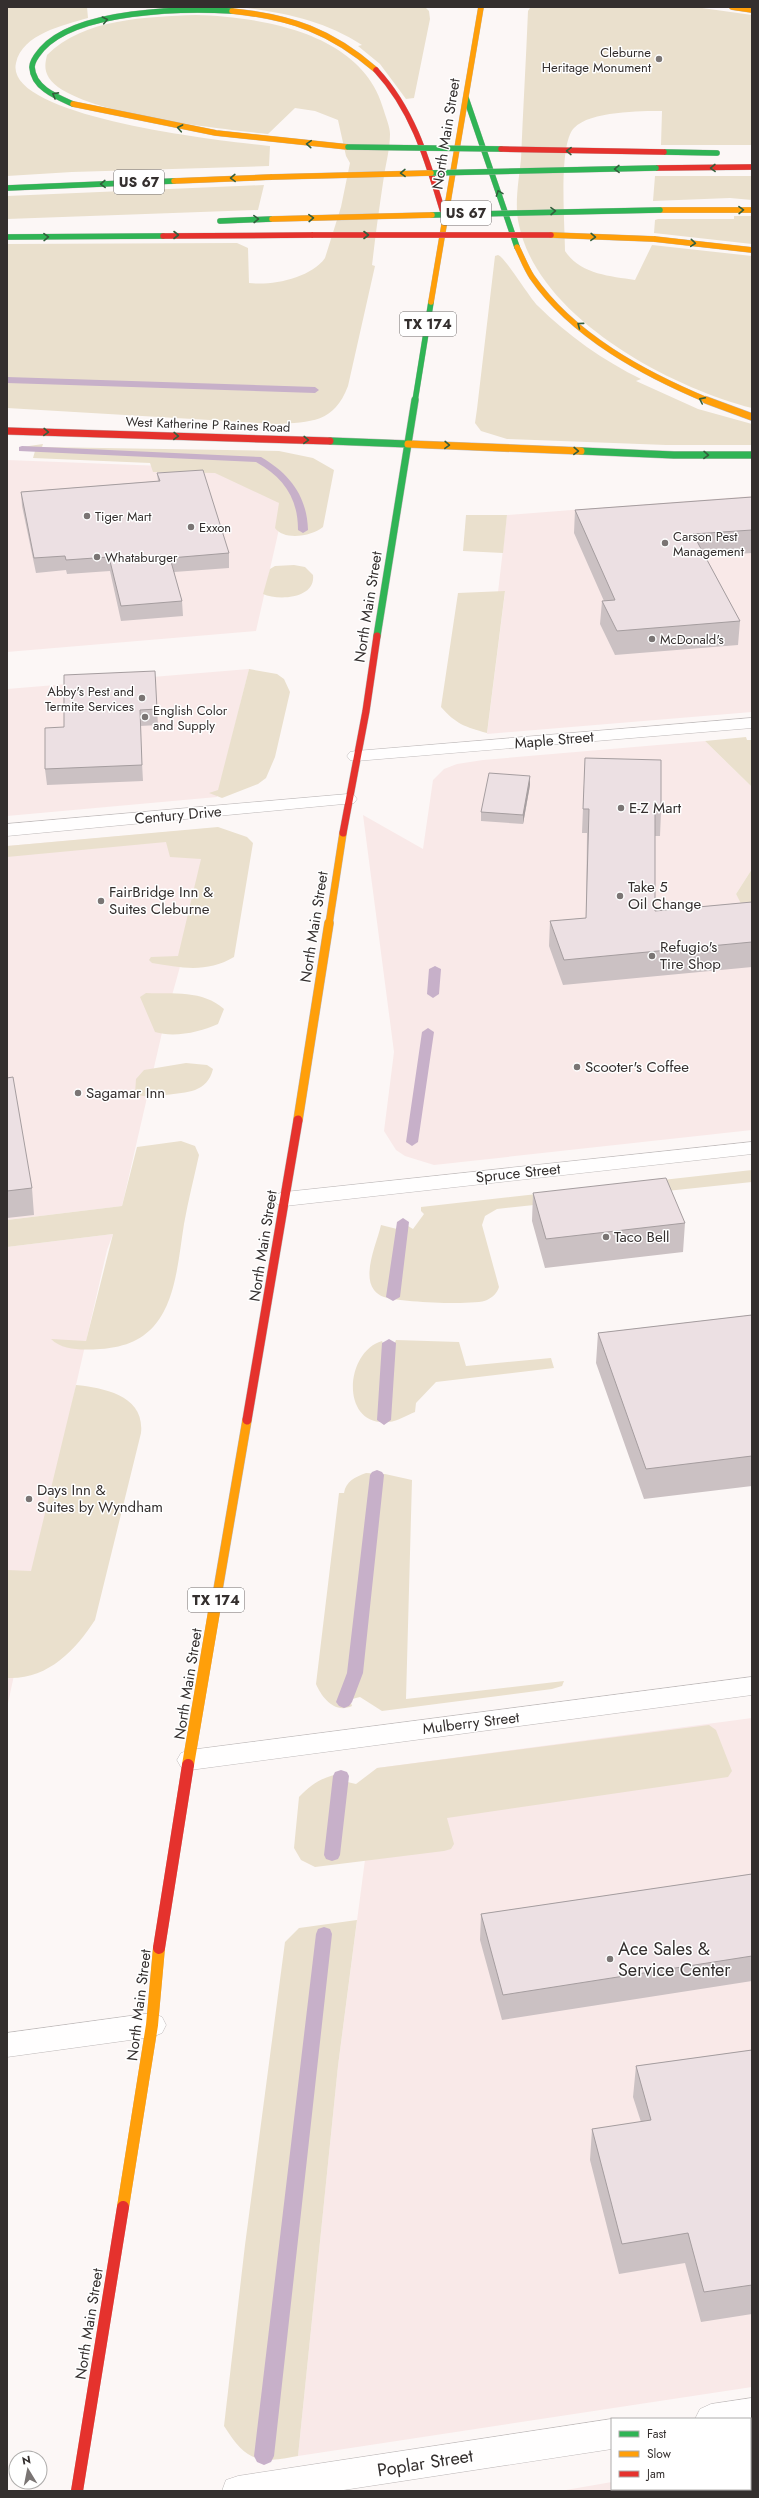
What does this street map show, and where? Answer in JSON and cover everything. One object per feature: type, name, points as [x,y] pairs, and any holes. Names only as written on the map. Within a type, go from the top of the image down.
[{"type":"main road","name":"North Main Street","points":[[76,2491],[152,2025],[162,1921],[285,1199],[348,799],[366,711],[408,444],[481,7]]},
{"type":"main road","points":[[732,7],[752,10]]},
{"type":"main road","points":[[446,222],[402,101],[386,80],[366,60],[347,45],[308,26],[282,18],[224,11],[157,12],[119,17],[86,24],[60,35],[43,45],[32,67],[35,78],[44,90],[62,99],[85,107],[183,128],[238,137],[348,147],[664,152],[728,153]]},
{"type":"main road","points":[[466,98],[511,225],[516,248],[525,267],[553,302],[575,322],[635,364],[712,405],[752,417]]},
{"type":"main road","name":"US 67","points":[[7,188],[272,177],[752,167]]},
{"type":"main road","name":"US 67","points":[[210,221],[660,210],[752,210]]},
{"type":"main road","points":[[7,229],[62,227]]},
{"type":"main road","points":[[7,237],[510,234],[654,239],[752,250]]},
{"type":"main road","name":"West Katherine P Raines Road","points":[[7,431],[408,444],[674,455],[752,455]]},
{"type":"street","name":"Maple Street","points":[[356,756],[752,723]]},
{"type":"street","name":"Century Drive","points":[[7,830],[348,799]]},
{"type":"street","name":"Spruce Street","points":[[285,1199],[752,1148]]},
{"type":"street","name":"Mulberry Street","points":[[190,1760],[752,1686]]},
{"type":"street","points":[[7,2045],[152,2025]]},
{"type":"street","points":[[718,2418],[752,2413]]},
{"type":"street","name":"Poplar Street","points":[[238,2491],[611,2434]]},
{"type":"shaded area","points":[[7,7],[87,7],[88,18],[45,32],[26,45],[20,53],[16,63],[22,82],[45,99],[80,112],[124,124],[212,139],[270,146],[269,166],[72,172],[7,176]]},
{"type":"shaded area","points":[[237,7],[426,8],[429,11],[430,19],[414,98],[406,99],[380,64],[358,46],[362,45],[347,36],[302,18]]},
{"type":"shaded area","points":[[695,7],[752,15],[752,145],[661,145],[662,111],[616,113],[603,115],[582,122],[574,128],[569,137],[566,150],[564,167],[565,251],[571,259],[579,265],[596,273],[635,280],[652,245],[752,256],[752,408],[719,398],[683,383],[647,365],[612,343],[579,318],[552,289],[531,258],[519,225],[517,201],[521,159],[528,11],[530,8]]},
{"type":"shaded area","points":[[196,15],[222,16],[251,20],[308,34],[333,47],[356,63],[373,85],[384,111],[389,128],[390,139],[372,265],[375,266],[348,386],[336,407],[328,414],[310,421],[276,424],[7,408],[7,244],[237,243],[248,248],[249,283],[258,284],[279,282],[301,275],[319,265],[325,258],[341,207],[350,163],[346,156],[338,120],[315,111],[295,108],[268,134],[185,124],[151,118],[87,101],[63,91],[49,78],[46,72],[45,64],[47,55],[62,43],[79,33],[117,22],[157,17]]},
{"type":"shaded area","points":[[655,176],[752,176],[752,200],[730,198],[653,201]]},
{"type":"shaded area","points":[[264,185],[258,210],[7,219],[7,196]]},
{"type":"shaded area","points":[[734,216],[752,216],[752,244],[654,233],[655,220],[658,219],[734,219]]},
{"type":"shaded area","points":[[498,255],[506,263],[538,306],[549,317],[586,347],[641,379],[636,381],[698,409],[752,424],[752,445],[666,445],[507,439],[481,431],[475,423],[495,256]]},
{"type":"shaded area","points":[[43,444],[42,447],[279,451],[313,458],[334,470],[323,527],[313,533],[292,536],[285,535],[275,528],[279,503],[215,473],[153,472],[150,463],[33,458],[35,451],[22,447]]},
{"type":"shaded area","points":[[7,460],[215,468],[252,480],[284,507],[256,631],[7,652]]},
{"type":"shaded area","points":[[752,496],[752,712],[487,734],[505,592],[498,592],[507,515]]},
{"type":"shaded area","points":[[466,515],[507,515],[503,553],[463,551]]},
{"type":"shaded area","points":[[294,565],[305,567],[313,575],[312,583],[309,589],[295,596],[286,597],[263,594],[270,569],[275,566]]},
{"type":"shaded area","points":[[505,591],[487,733],[461,724],[441,707],[458,593]]},
{"type":"shaded area","points":[[249,669],[217,797],[7,816],[7,689]]},
{"type":"shaded area","points":[[249,669],[277,674],[284,679],[290,692],[275,757],[266,778],[258,784],[222,798],[209,793],[218,790]]},
{"type":"shaded area","points":[[746,737],[747,740],[752,740],[752,787],[705,741]]},
{"type":"shaded area","points":[[705,741],[752,787],[752,869],[736,894],[752,919],[752,1130],[434,1165],[405,1156],[396,1150],[384,1131],[394,1052],[363,815],[423,849],[433,780],[444,769],[457,764],[483,760]]},
{"type":"shaded area","points":[[218,827],[247,837],[253,843],[234,957],[224,962],[204,967],[184,968],[152,963],[149,960],[151,957],[178,956],[201,859],[170,857],[166,842],[7,857],[7,846]]},
{"type":"shaded area","points":[[212,828],[183,956],[164,1024],[122,1206],[7,1220],[7,846]]},
{"type":"shaded area","points":[[752,869],[752,919],[749,919],[736,894]]},
{"type":"shaded area","points":[[146,993],[177,993],[197,996],[216,1003],[224,1009],[218,1024],[211,1027],[196,1032],[162,1034],[155,1032],[140,997]]},
{"type":"shaded area","points":[[186,1063],[207,1065],[213,1069],[206,1083],[201,1087],[189,1092],[166,1095],[146,1096],[135,1094],[136,1079],[144,1070]]},
{"type":"shaded area","points":[[181,1141],[195,1146],[199,1155],[186,1215],[173,1288],[157,1323],[143,1336],[124,1345],[100,1349],[74,1349],[61,1346],[56,1343],[51,1339],[86,1341],[113,1234],[7,1247],[7,1220],[122,1206],[137,1147]]},
{"type":"shaded area","points":[[752,1170],[752,1182],[497,1209],[485,1216],[482,1225],[499,1287],[494,1295],[487,1300],[480,1302],[453,1303],[419,1302],[392,1299],[377,1293],[371,1283],[369,1276],[370,1267],[381,1225],[397,1229],[408,1226],[413,1229],[424,1214],[421,1211],[421,1207]]},
{"type":"shaded area","name":"Days Inn & Suites by Wyndham","points":[[113,1234],[107,1250],[76,1385],[7,1708],[7,1247]]},
{"type":"shaded area","points":[[396,1340],[459,1342],[466,1366],[551,1358],[554,1368],[436,1382],[416,1403],[415,1412],[389,1422],[373,1421],[362,1413],[355,1402],[353,1388],[355,1373],[360,1359],[369,1348],[382,1341],[385,1350],[392,1350]]},
{"type":"shaded area","points":[[76,1385],[87,1386],[110,1392],[121,1396],[130,1402],[137,1410],[141,1420],[141,1433],[95,1620],[69,1653],[47,1669],[35,1674],[7,1678],[7,1570],[31,1571]]},
{"type":"shaded area","points":[[366,1473],[385,1474],[412,1480],[406,1699],[564,1681],[562,1686],[552,1689],[382,1711],[360,1697],[344,1701],[344,1704],[351,1703],[352,1706],[346,1708],[335,1706],[326,1699],[316,1684],[339,1493],[344,1493],[349,1482]]},
{"type":"shaded area","points":[[752,1718],[752,2387],[298,2456],[338,2066],[377,1768]]},
{"type":"shaded area","points":[[709,1725],[716,1730],[732,1771],[728,1777],[447,1818],[454,1844],[451,1849],[444,1851],[315,1867],[301,1860],[294,1848],[299,1797],[309,1787],[320,1780],[331,1776],[344,1773],[343,1781],[356,1784],[377,1768]]},
{"type":"shaded area","points":[[357,1920],[338,2066],[298,2456],[263,2460],[255,2458],[240,2447],[224,2426],[245,2245],[285,1942],[299,1928]]},
{"type":"shaded area","points":[[751,2460],[752,2491],[560,2491],[611,2482],[611,2490],[751,2490]]},
{"type":"building","points":[[203,470],[229,553],[170,558],[182,601],[121,606],[109,557],[66,560],[65,556],[34,558],[21,492],[160,481],[157,473]]},
{"type":"building","points":[[752,497],[752,530],[693,534],[740,621],[617,631],[602,601],[615,600],[575,510]]},
{"type":"building","points":[[155,671],[157,709],[140,710],[142,765],[45,769],[45,728],[64,727],[64,675]]},
{"type":"building","points":[[585,758],[661,760],[661,812],[655,811],[655,911],[752,902],[752,942],[564,960],[550,921],[586,918],[589,809],[583,809]]},
{"type":"building","points":[[489,773],[530,776],[523,815],[481,812]]},
{"type":"building","points":[[13,1077],[32,1188],[7,1191],[7,1078]]},
{"type":"building","points":[[666,1178],[685,1223],[546,1239],[533,1193]]},
{"type":"building","points":[[752,1315],[752,1456],[646,1469],[598,1333]]},
{"type":"building","points":[[752,1874],[752,1956],[503,1995],[481,1914]]},
{"type":"building","points":[[752,2050],[752,2285],[704,2292],[688,2233],[622,2244],[592,2129],[651,2120],[636,2066]]},
{"type":"waterway","points":[[7,380],[315,390]]},
{"type":"waterway","points":[[22,449],[258,459],[278,472],[292,487],[301,507],[303,530]]},
{"type":"waterway","points":[[433,994],[435,969]]},
{"type":"waterway","points":[[412,1142],[428,1032]]},
{"type":"waterway","points":[[393,1297],[403,1222]]},
{"type":"waterway","points":[[384,1420],[389,1343]]},
{"type":"waterway","points":[[344,1702],[355,1673],[377,1475]]},
{"type":"waterway","points":[[332,1855],[341,1776]]},
{"type":"waterway","points":[[264,2456],[324,1934]]},
{"type":"traffic: fast","points":[[73,104],[48,92],[35,77],[32,68],[34,61],[36,56],[49,41],[70,30],[96,21],[126,16],[186,10],[232,11]]},
{"type":"traffic: fast","points":[[466,98],[517,247]]},
{"type":"traffic: fast","points":[[348,147],[501,149]]},
{"type":"traffic: fast","points":[[664,152],[717,153]]},
{"type":"traffic: fast","points":[[431,173],[656,168]]},
{"type":"traffic: fast","points":[[7,188],[174,181]]},
{"type":"traffic: fast","points":[[432,215],[660,210]]},
{"type":"traffic: fast","points":[[220,221],[272,219]]},
{"type":"traffic: fast","points":[[7,237],[163,236]]},
{"type":"traffic: fast","points":[[377,636],[431,302]]},
{"type":"traffic: fast","points":[[330,441],[408,444]]},
{"type":"traffic: fast","points":[[581,451],[674,455],[752,455]]},
{"type":"traffic: slow","points":[[431,302],[481,7]]},
{"type":"traffic: slow","points":[[732,7],[752,10]]},
{"type":"traffic: slow","points":[[232,11],[273,17],[310,27],[343,44],[376,70]]},
{"type":"traffic: slow","points":[[73,104],[114,114],[216,133],[348,147]]},
{"type":"traffic: slow","points":[[272,177],[431,173]]},
{"type":"traffic: slow","points":[[174,181],[272,177]]},
{"type":"traffic: slow","points":[[660,210],[752,210]]},
{"type":"traffic: slow","points":[[272,219],[432,215]]},
{"type":"traffic: slow","points":[[551,235],[654,239]]},
{"type":"traffic: slow","points":[[654,239],[752,250]]},
{"type":"traffic: slow","points":[[517,247],[532,276],[554,304],[583,330],[616,353],[651,374],[687,392],[752,417]]},
{"type":"traffic: slow","points":[[408,444],[581,451]]},
{"type":"traffic: slow","points":[[298,1120],[343,833]]},
{"type":"traffic: slow","points":[[188,1765],[247,1420]]},
{"type":"traffic: slow","points":[[123,2207],[152,2025],[159,1948]]},
{"type":"traffic: jam","points":[[376,70],[390,86],[412,121],[427,161],[446,222]]},
{"type":"traffic: jam","points":[[501,149],[664,152]]},
{"type":"traffic: jam","points":[[656,168],[752,167]]},
{"type":"traffic: jam","points":[[163,236],[313,235]]},
{"type":"traffic: jam","points":[[313,235],[551,235]]},
{"type":"traffic: jam","points":[[7,431],[330,441]]},
{"type":"traffic: jam","points":[[343,833],[366,711],[377,636]]},
{"type":"traffic: jam","points":[[247,1420],[298,1120]]},
{"type":"traffic: jam","points":[[159,1948],[188,1765]]},
{"type":"traffic: jam","points":[[77,2491],[123,2207]]},
{"type":"place","name":"Cleburne Heritage Monument","points":[[659,59]]},
{"type":"place","name":"Tiger Mart","points":[[87,516]]},
{"type":"place","name":"Exxon","points":[[191,527]]},
{"type":"place","name":"Carson Pest Management","points":[[665,543]]},
{"type":"place","name":"Whataburger","points":[[97,557]]},
{"type":"place","name":"McDonald's","points":[[652,639]]},
{"type":"place","name":"Abby's Pest and Termite Services","points":[[142,698]]},
{"type":"place","name":"English Color and Supply","points":[[145,717]]},
{"type":"place","name":"E-Z Mart","points":[[621,808]]},
{"type":"place","name":"Take 5 Oil Change","points":[[620,896]]},
{"type":"place","name":"FairBridge Inn & Suites Cleburne","points":[[101,901]]},
{"type":"place","name":"Refugio's Tire Shop","points":[[652,956]]},
{"type":"place","name":"Scooter's Coffee","points":[[577,1067]]},
{"type":"place","name":"Sagamar Inn","points":[[78,1093]]},
{"type":"place","name":"Taco Bell","points":[[606,1237]]},
{"type":"place","name":"Days Inn & Suites by Wyndham","points":[[29,1499]]},
{"type":"place","name":"Ace Sales & Service Center","points":[[610,1959]]}]
